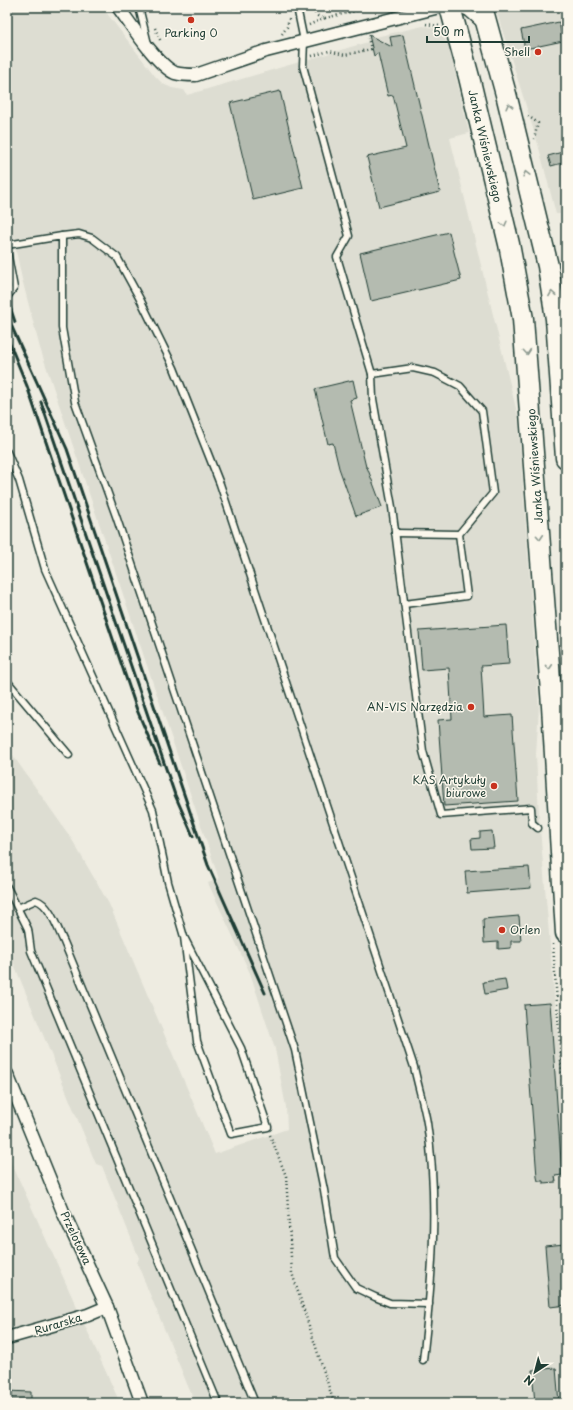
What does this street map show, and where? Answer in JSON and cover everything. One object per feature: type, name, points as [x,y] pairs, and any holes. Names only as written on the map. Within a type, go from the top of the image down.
[{"type":"highway","name":"Janka Wiśniewskiego","points":[[450,7],[469,77],[509,244],[523,320],[552,713],[566,932]]},
{"type":"highway","points":[[482,7],[507,98],[548,266],[556,319],[566,458]]},
{"type":"street","points":[[118,7],[168,69],[176,73],[196,75],[266,51],[439,7]]},
{"type":"street","points":[[462,7],[469,10],[488,28]]},
{"type":"street","name":"Przelotowa","points":[[7,1074],[64,1214],[107,1307],[142,1403]]},
{"type":"street","name":"Rurarska","points":[[7,1338],[88,1315],[107,1307]]},
{"type":"lane","points":[[139,7],[149,47]]},
{"type":"lane","points":[[297,7],[304,41],[303,66],[349,236],[337,257],[372,374],[373,399],[395,533],[423,751],[441,815],[531,808],[532,823],[538,828]]},
{"type":"lane","points":[[7,245],[79,234],[92,238],[117,257],[141,300],[174,368],[220,484],[414,1067],[427,1124],[434,1204],[429,1304],[423,1360]]},
{"type":"lane","points":[[62,236],[62,328],[75,402],[126,546],[295,1050],[324,1190],[335,1258],[356,1288],[374,1297],[390,1303],[429,1304]]},
{"type":"lane","points":[[7,251],[14,288],[7,296]]},
{"type":"lane","points":[[372,374],[413,368],[435,373],[460,386],[482,411],[493,493],[459,534],[467,596],[404,604]]},
{"type":"lane","points":[[7,452],[18,480],[45,569],[153,810],[168,882],[184,937],[197,1041],[231,1134],[268,1127],[241,1048],[184,937]]},
{"type":"lane","points":[[395,533],[459,534]]},
{"type":"lane","points":[[7,681],[69,755]]},
{"type":"lane","points":[[7,887],[28,929],[31,950],[218,1403]]},
{"type":"lane","points":[[18,908],[39,900],[47,909],[64,942],[255,1403]]},
{"type":"path","points":[[309,7],[318,16],[325,18],[373,7]]},
{"type":"path","points":[[278,36],[288,26],[289,13]]},
{"type":"path","points":[[423,24],[440,27]]},
{"type":"path","points":[[154,25],[164,47]]},
{"type":"path","points":[[303,58],[329,51],[344,55],[371,49],[368,37],[375,35]]},
{"type":"path","points":[[524,114],[538,122]]},
{"type":"path","points":[[268,1127],[286,1176],[292,1274],[334,1403]]},
{"type":"shaded area","points":[[7,7],[102,7],[155,76],[163,84],[172,88],[184,90],[187,95],[368,42],[367,39],[423,26],[433,28],[442,35],[449,46],[469,133],[450,138],[518,417],[539,708],[536,754],[539,817],[566,1132],[566,1403],[195,1403],[137,1263],[139,1258],[102,1166],[96,1164],[7,947],[7,879],[14,875],[7,863],[7,747],[71,838],[109,904],[215,1154],[287,1129],[286,1107],[275,1049],[250,973],[208,883],[219,879],[40,348],[22,279],[7,208]]},
{"type":"shaded area","name":"Shell","points":[[495,7],[566,7],[566,214],[556,214],[538,144]]},
{"type":"shaded area","points":[[7,1152],[12,1164],[120,1403],[7,1403]]},
{"type":"building","points":[[559,22],[563,41],[525,49],[521,30]]},
{"type":"building","points":[[369,35],[392,47],[390,37],[403,35],[440,192],[379,207],[367,157],[406,148],[393,95],[388,96],[378,53],[374,56]]},
{"type":"building","points":[[280,91],[303,188],[253,200],[230,103]]},
{"type":"building","points":[[566,151],[566,162],[551,166],[548,156]]},
{"type":"building","points":[[449,232],[461,280],[371,301],[360,253]]},
{"type":"building","points":[[353,380],[357,398],[350,400],[366,467],[382,507],[356,516],[339,468],[333,443],[328,444],[315,389]]},
{"type":"building","points":[[506,625],[509,664],[481,666],[484,717],[512,715],[518,801],[444,806],[438,720],[452,719],[449,668],[422,670],[419,631]]},
{"type":"building","points":[[492,831],[494,848],[472,849],[471,839],[480,838],[480,832]]},
{"type":"building","points":[[529,867],[531,888],[467,893],[465,871]]},
{"type":"building","name":"Orlen","points":[[519,916],[521,941],[511,941],[511,948],[498,949],[498,942],[484,943],[483,919]]},
{"type":"building","points":[[505,979],[507,990],[485,994],[483,982]]},
{"type":"building","points":[[550,1003],[562,1175],[555,1176],[556,1182],[543,1183],[543,1181],[538,1181],[537,1177],[524,1005]]},
{"type":"building","points":[[564,1244],[566,1305],[550,1307],[545,1246]]},
{"type":"building","points":[[556,1368],[559,1403],[535,1403],[532,1370]]},
{"type":"building","points":[[7,1391],[31,1392],[31,1403],[7,1403]]},
{"type":"railway","points":[[7,298],[15,322]]},
{"type":"railway","points":[[7,316],[67,449],[208,865],[265,993]]},
{"type":"railway","points":[[7,337],[27,386],[137,710],[160,764]]},
{"type":"railway","points":[[41,402],[175,795],[193,836]]},
{"type":"place","name":"Parking 0","points":[[191,20]]},
{"type":"place","name":"Shell","points":[[538,52]]},
{"type":"place","name":"AN-VIS Narzędzia","points":[[471,707]]},
{"type":"place","name":"KAS Artykuły biurowe","points":[[494,786]]},
{"type":"place","name":"Orlen","points":[[502,930]]}]
